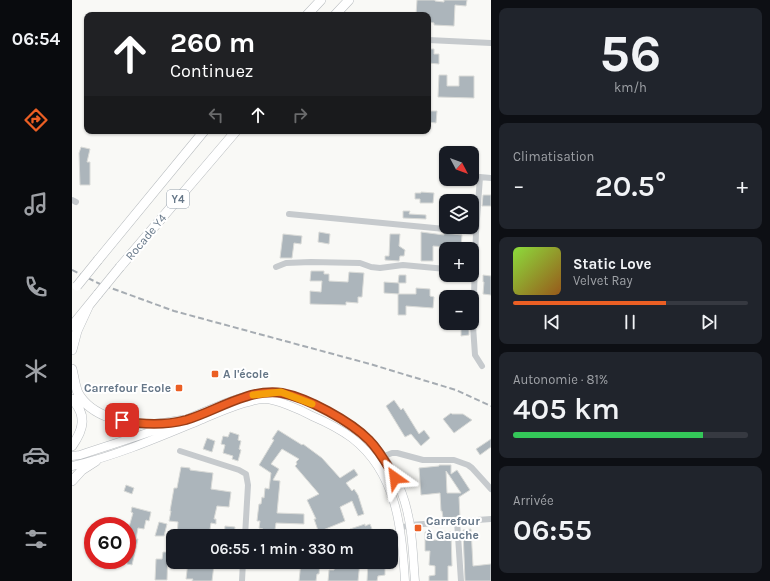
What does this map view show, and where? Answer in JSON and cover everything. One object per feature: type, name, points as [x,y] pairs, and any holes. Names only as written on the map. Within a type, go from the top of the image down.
[{"type":"highway","points":[[311,12],[321,0]]},
{"type":"highway","points":[[338,12],[349,0]]},
{"type":"highway","name":"Rocade Y4","points":[[75,289],[202,134]]},
{"type":"highway","name":"Rocade Y4","points":[[72,326],[88,305],[233,134]]},
{"type":"highway","points":[[72,350],[77,331],[88,305]]},
{"type":"highway","points":[[72,369],[78,393],[83,400],[92,408],[110,418],[134,423],[152,424],[185,420]]},
{"type":"highway","points":[[72,399],[83,416],[82,427],[72,446]]},
{"type":"highway","points":[[72,481],[82,470],[96,461]]},
{"type":"main road","points":[[72,456],[86,453],[185,420],[246,396],[281,392],[318,406],[348,422],[370,441],[382,457],[395,478],[408,513],[415,581]]},
{"type":"main road","points":[[72,466],[96,461],[237,405],[264,399],[302,411],[326,422],[351,438],[374,462],[388,486],[399,517],[403,545],[405,581]]},
{"type":"street","points":[[431,40],[491,43]]},
{"type":"street","points":[[479,194],[480,177],[491,178]]},
{"type":"street","points":[[289,214],[439,228]]},
{"type":"street","points":[[276,266],[286,263],[311,262],[360,264],[380,268],[403,265],[439,268]]},
{"type":"street","points":[[474,282],[473,326],[475,355],[482,366]]},
{"type":"street","points":[[180,451],[239,470],[246,474],[248,485],[245,529]]},
{"type":"street","points":[[382,457],[397,452],[423,460],[454,460],[472,468],[491,489]]},
{"type":"street","points":[[400,528],[410,525],[491,519]]},
{"type":"street","points":[[457,522],[461,581]]},
{"type":"street","points":[[242,581],[243,569]]},
{"type":"building","points":[[417,0],[435,0],[444,2],[444,0],[467,0],[466,6],[455,5],[454,26],[434,25],[434,23],[431,22],[431,12],[416,12]]},
{"type":"building","points":[[431,49],[434,49],[434,54],[439,54],[439,64],[431,63]]},
{"type":"building","points":[[439,75],[447,75],[447,86],[459,86],[459,76],[474,76],[474,98],[438,97]]},
{"type":"building","points":[[431,111],[437,111],[436,123],[431,122]]},
{"type":"building","points":[[81,147],[90,149],[87,162],[90,162],[90,185],[80,185],[79,153]]},
{"type":"building","points":[[415,193],[434,193],[433,203],[420,203],[420,199],[415,199]]},
{"type":"building","points":[[483,195],[491,195],[491,206],[482,206]]},
{"type":"building","points":[[403,211],[410,211],[409,214],[426,215],[426,219],[403,218]]},
{"type":"building","points":[[319,232],[330,234],[329,244],[318,242]]},
{"type":"building","points":[[421,232],[444,235],[462,235],[461,242],[439,242],[439,246],[433,246],[433,261],[421,261]]},
{"type":"building","points":[[283,234],[302,236],[301,244],[294,243],[292,258],[280,258]]},
{"type":"building","points":[[390,234],[400,234],[399,246],[405,250],[404,256],[400,256],[399,261],[385,260],[385,256],[389,256]]},
{"type":"building","points":[[311,271],[324,271],[324,274],[329,274],[329,281],[348,282],[349,272],[364,273],[362,297],[358,297],[358,303],[346,302],[346,305],[310,304],[310,291],[321,292],[322,281],[310,281]]},
{"type":"building","points":[[399,275],[406,275],[406,283],[398,283]]},
{"type":"building","points":[[483,275],[491,276],[491,295],[483,294]]},
{"type":"building","points":[[384,282],[399,283],[399,294],[384,293]]},
{"type":"building","points":[[416,288],[430,289],[430,296],[434,297],[433,308],[406,306],[406,315],[398,315],[398,294],[416,294]]},
{"type":"building","points":[[461,330],[469,330],[469,335],[461,336]]},
{"type":"building","points":[[394,400],[401,410],[403,408],[419,434],[424,430],[430,438],[421,446],[411,434],[405,437],[386,406]]},
{"type":"building","points":[[451,413],[463,414],[472,420],[454,433],[443,419]]},
{"type":"building","points":[[278,430],[302,445],[303,444],[322,458],[340,478],[354,469],[358,475],[346,483],[352,491],[354,489],[358,495],[364,514],[358,516],[352,501],[340,507],[345,521],[325,529],[318,529],[314,519],[316,519],[307,500],[319,494],[295,466],[299,459],[282,449],[271,464],[279,469],[273,480],[280,481],[277,513],[304,514],[304,524],[276,523],[275,529],[259,528],[260,521],[257,521],[259,504],[261,504],[262,497],[264,498],[265,488],[269,489],[271,473],[259,465],[274,440],[272,439]]},
{"type":"building","points":[[230,432],[239,435],[238,440],[241,441],[239,449],[241,450],[238,461],[232,459],[233,456],[223,453],[225,445],[221,444],[223,436],[228,437]]},
{"type":"building","points":[[207,438],[215,441],[212,452],[203,449]]},
{"type":"building","points":[[491,439],[491,447],[480,455],[476,449]]},
{"type":"building","points":[[451,465],[451,474],[457,470],[470,490],[459,497],[460,517],[443,518],[440,493],[421,495],[419,468]],"holes":[[[446,471],[461,493],[447,493]]]},
{"type":"building","points":[[181,467],[190,468],[190,470],[213,473],[211,489],[231,492],[229,507],[217,506],[214,519],[216,519],[216,524],[211,523],[210,529],[178,529],[178,522],[169,521],[174,488],[177,488]]},
{"type":"building","points":[[126,485],[134,488],[132,494],[124,491]]},
{"type":"building","points":[[132,507],[151,512],[149,521],[146,520],[144,529],[138,528],[136,539],[136,517],[132,517],[133,513],[131,512]]},
{"type":"building","points":[[159,522],[167,524],[164,536],[155,536]]},
{"type":"building","points":[[365,524],[365,526],[370,524],[372,529],[350,529]]},
{"type":"building","points":[[225,526],[235,527],[235,529],[225,529]]},
{"type":"building","points":[[471,529],[473,566],[491,564],[491,581],[465,581],[463,530]]},
{"type":"building","points":[[442,531],[451,532],[452,566],[448,566],[448,581],[429,581],[429,576],[435,575],[435,566],[429,565],[430,551],[425,551],[425,532],[431,532],[431,540],[441,540]]},
{"type":"building","points":[[163,552],[166,552],[167,580],[155,580],[156,559],[162,559]]},
{"type":"building","points":[[187,569],[214,569],[212,581],[192,581],[193,579],[186,579]]},
{"type":"building","points":[[300,569],[319,569],[316,581],[299,581]]},
{"type":"building","points":[[359,569],[358,581],[328,581],[329,570]]},
{"type":"building","points":[[368,569],[385,569],[385,575],[378,576],[377,581],[367,581]]},
{"type":"railway","points":[[72,270],[100,284],[174,311],[370,364],[456,390],[491,406]]},
{"type":"slow traffic","points":[[253,395],[281,392],[312,404]]},
{"type":"place","name":"A l'école","points":[[215,374]]},
{"type":"place","name":"Carrefour Ecole","points":[[179,388]]},
{"type":"place","name":"Carrefour à Gauche","points":[[418,528]]},
{"type":"route","points":[[122,420],[134,423],[152,424],[185,420],[246,396],[281,392],[318,406],[348,422],[370,441],[395,478]]}]
